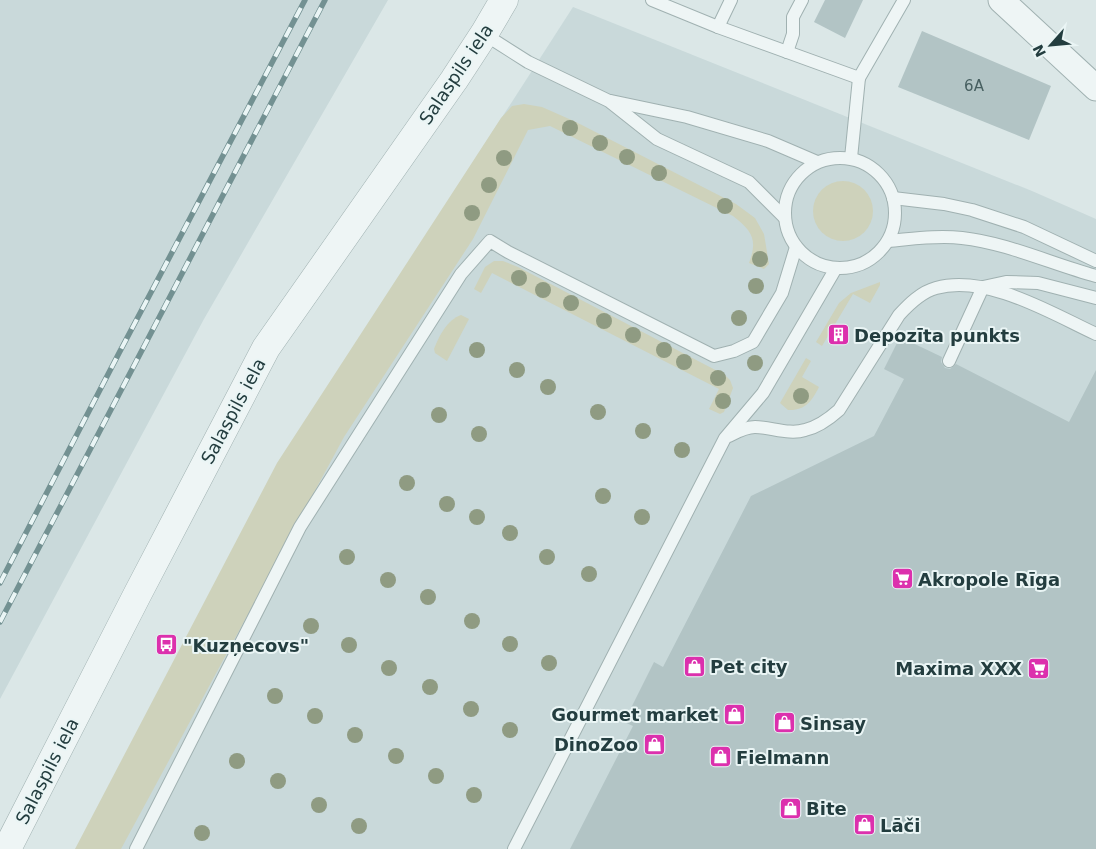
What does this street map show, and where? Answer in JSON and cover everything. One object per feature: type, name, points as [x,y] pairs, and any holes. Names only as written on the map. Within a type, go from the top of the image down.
[{"type":"street","name":"Salaspils iela","points":[[7,849],[266,348],[448,88],[504,0]]},
{"type":"street","points":[[1001,0],[1096,88]]},
{"type":"lane","points":[[718,27],[732,0]]},
{"type":"lane","points":[[787,52],[793,34],[793,17],[802,0]]},
{"type":"lane","points":[[851,158],[859,78],[904,0]]},
{"type":"lane","points":[[660,1],[718,27],[859,78]]},
{"type":"lane","points":[[484,34],[528,62],[609,101],[657,139],[749,182],[784,217]]},
{"type":"lane","points":[[609,101],[688,117],[768,141],[817,162]]},
{"type":"lane","points":[[834,157],[851,158],[867,164],[879,173],[888,185],[893,198],[894,228],[888,241],[878,253],[866,262],[852,267],[836,268],[821,265],[807,258],[796,247],[788,233],[784,217],[786,200],[792,184],[801,171],[817,162],[834,157]]},
{"type":"lane","points":[[893,198],[944,204],[972,210],[1024,227],[1096,261]]},
{"type":"lane","points":[[888,241],[940,237],[962,238],[990,243],[1096,276]]},
{"type":"lane","points":[[136,849],[300,527],[460,274],[490,241],[508,252],[714,356],[734,351],[753,342],[782,293],[796,247]]},
{"type":"lane","points":[[514,849],[725,438],[763,393],[836,268]]},
{"type":"lane","points":[[983,287],[1006,282],[1038,282],[1096,298]]},
{"type":"lane","points":[[725,438],[742,429],[754,427],[783,431],[804,431],[818,426],[838,410],[899,315],[912,302],[936,288],[958,286],[983,287],[1010,294],[1096,334]]},
{"type":"lane","points":[[949,361],[983,287]]},
{"type":"shaded area","points":[[0,0],[388,0],[204,319],[0,699]]},
{"type":"shaded area","points":[[573,7],[1032,191],[1096,219],[1096,849],[78,849],[273,473]]},
{"type":"green space","points":[[524,104],[542,107],[576,122],[736,204],[755,218],[764,234],[769,264],[764,269],[749,263],[753,248],[751,236],[745,226],[733,216],[550,126],[528,130],[473,239],[344,437],[121,849],[75,849],[277,463],[501,118],[512,106]]},
{"type":"green space","points":[[843,181],[860,186],[868,194],[873,211],[868,228],[860,236],[843,241],[826,236],[818,228],[813,211],[818,194],[826,186]]},
{"type":"green space","points":[[494,261],[503,261],[518,267],[725,375],[730,380],[733,388],[724,412],[720,414],[709,409],[719,389],[492,273],[481,293],[474,289],[485,267]]},
{"type":"green space","points":[[880,282],[870,303],[853,294],[822,346],[816,342],[839,303],[851,293]]},
{"type":"green space","points":[[461,315],[469,319],[447,361],[435,353],[434,349],[441,334],[448,325]]},
{"type":"green space","points":[[806,358],[811,361],[802,377],[819,387],[814,397],[803,407],[788,410],[780,403]]},
{"type":"building","points":[[825,0],[863,0],[845,38],[814,22]]},
{"type":"building","points":[[922,31],[1051,86],[1029,140],[898,87]]},
{"type":"building","name":"Akropole Rīga","points":[[900,337],[942,357],[941,362],[945,368],[950,369],[956,364],[1069,422],[1096,370],[1096,849],[570,849],[633,726],[624,722],[654,662],[663,667],[751,496],[874,436],[904,379],[884,369]]},
{"type":"railway","points":[[0,583],[305,0]]},
{"type":"railway","points":[[0,622],[325,0]]},
{"type":"place","name":"Depozīta punkts","points":[[838,335]]},
{"type":"place","name":"Akropole Rīga","points":[[902,579]]},
{"type":"place","name":"\"Kuzņecovs\"","points":[[167,645]]},
{"type":"place","name":"Pet city","points":[[694,666]]},
{"type":"place","name":"Maxima XXX","points":[[1038,668]]},
{"type":"place","name":"Gourmet market","points":[[734,714]]},
{"type":"place","name":"Sinsay","points":[[784,723]]},
{"type":"place","name":"DinoZoo","points":[[654,744]]},
{"type":"place","name":"Fielmann","points":[[720,757]]},
{"type":"place","name":"Bite","points":[[790,808]]},
{"type":"place","name":"Lāči","points":[[864,825]]}]
